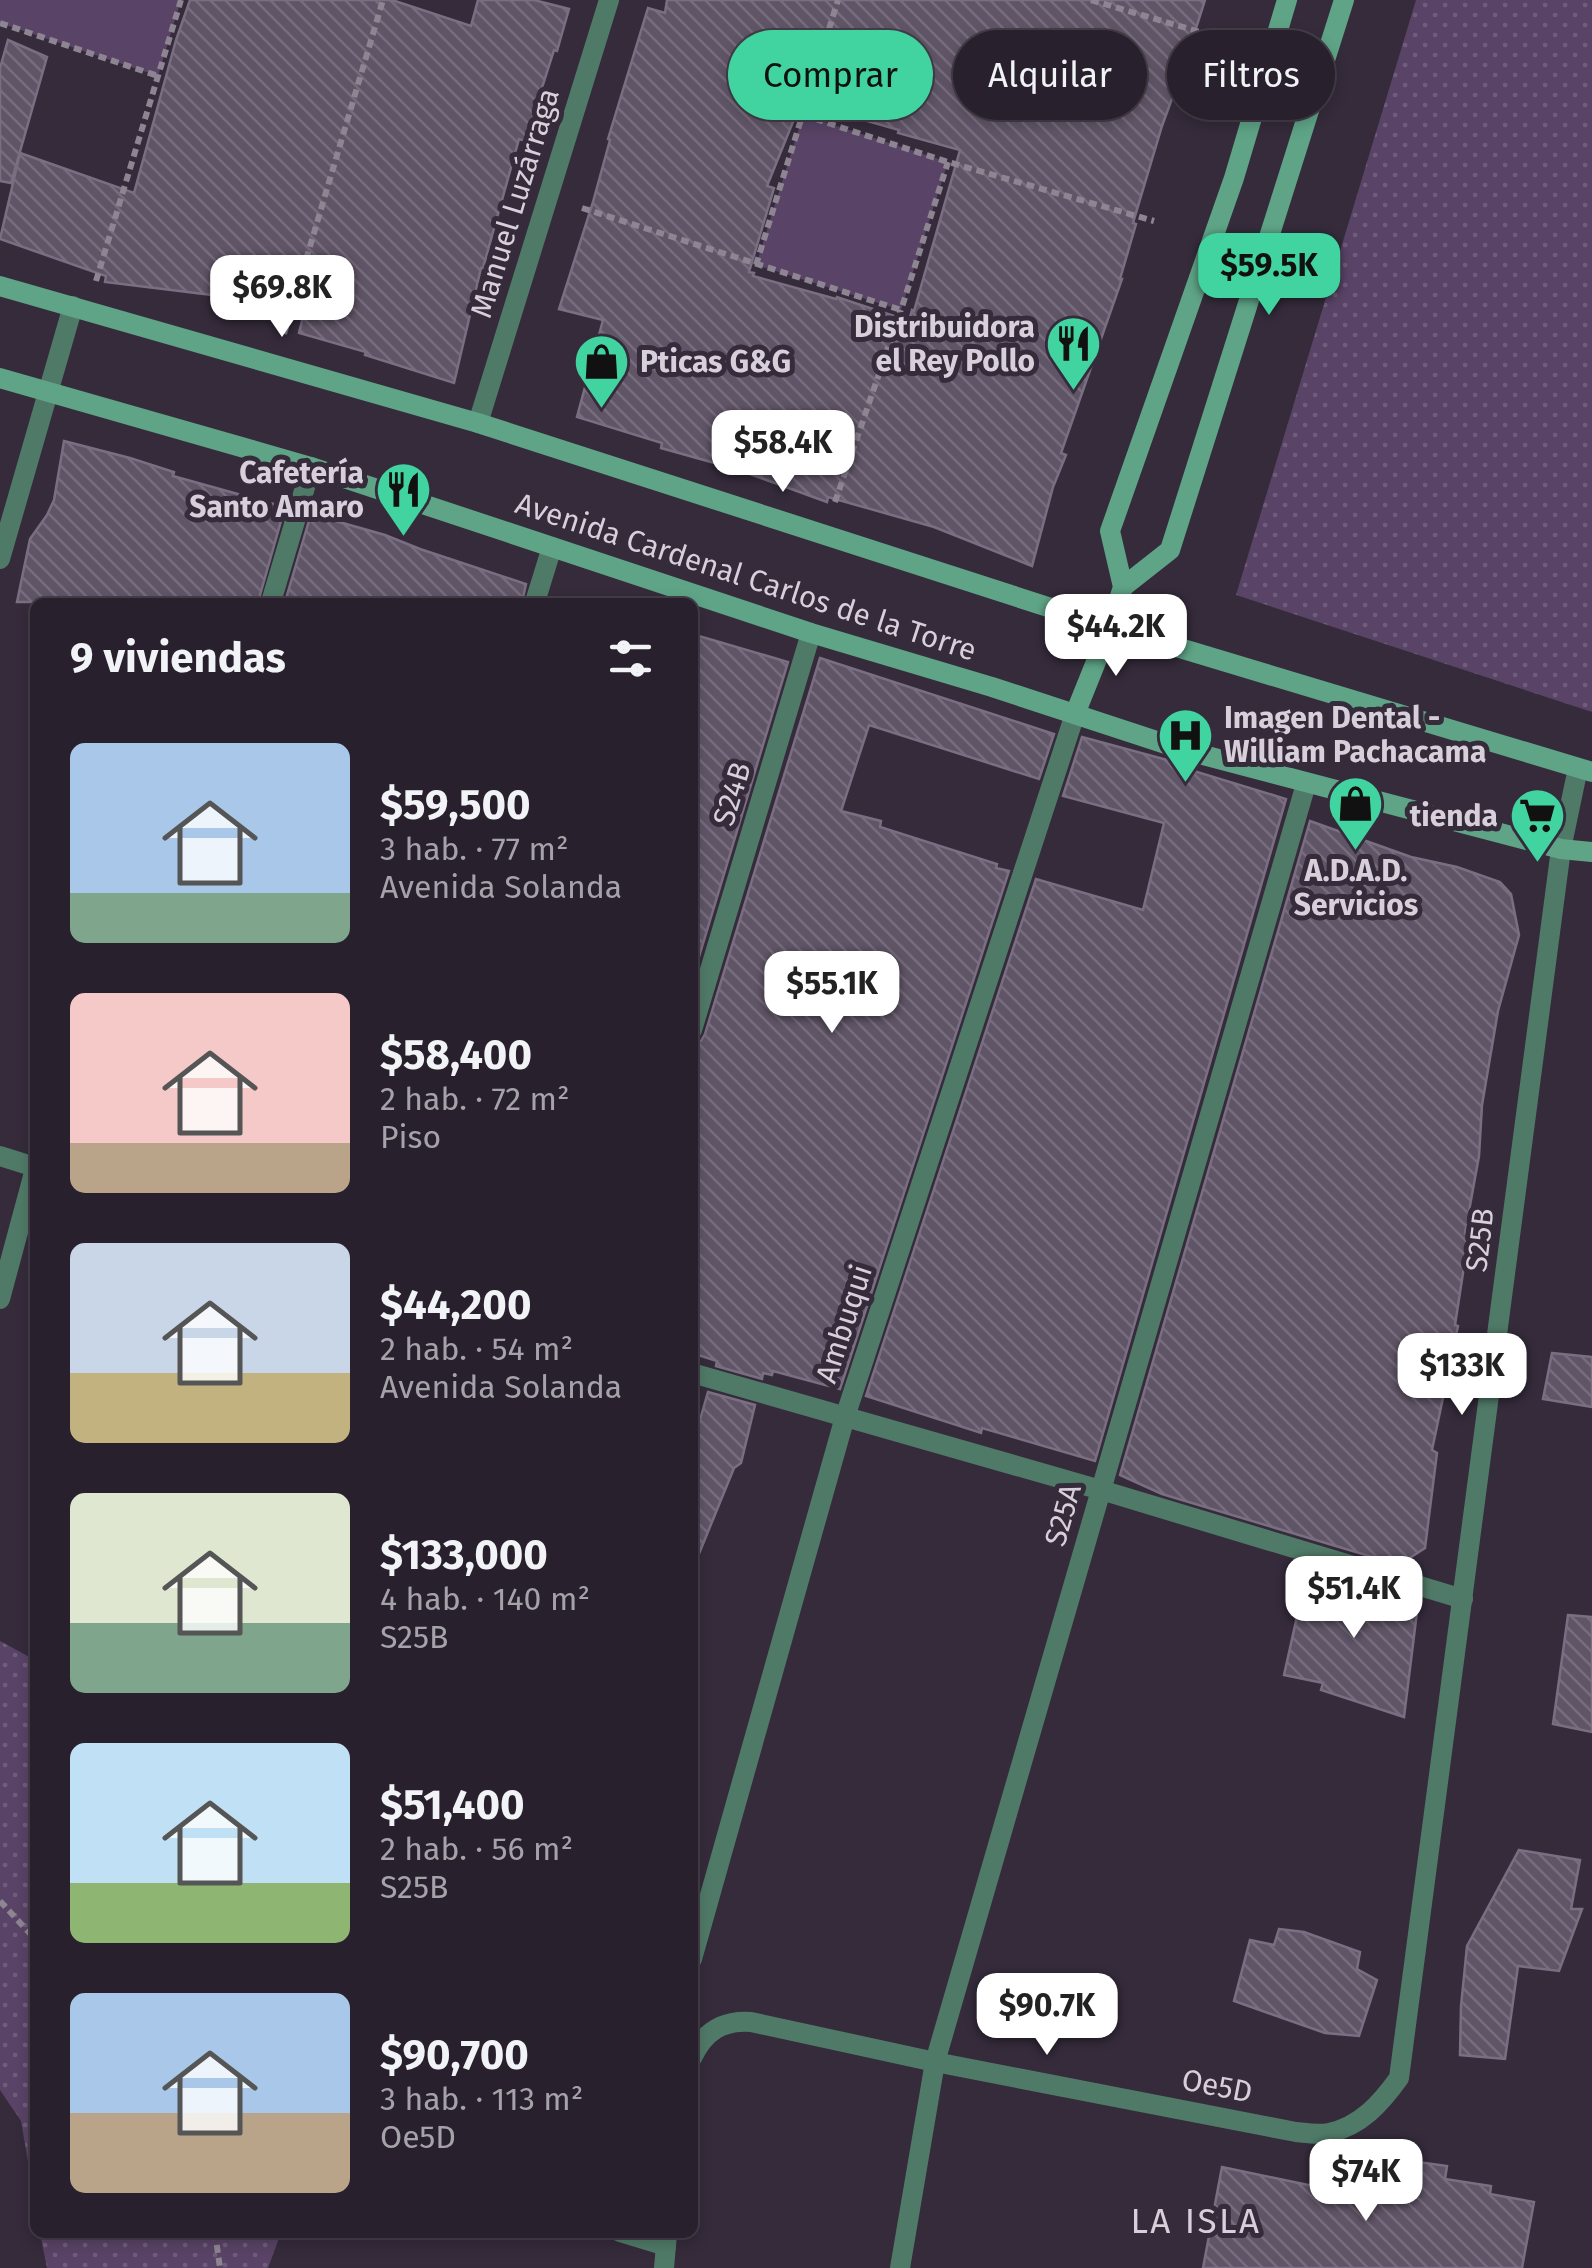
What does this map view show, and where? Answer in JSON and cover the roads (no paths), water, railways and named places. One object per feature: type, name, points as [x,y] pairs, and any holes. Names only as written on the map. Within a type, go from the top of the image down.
[{"type":"street","name":"Manuel Luzárraga","points":[[478,423],[610,0]]},
{"type":"street","points":[[1075,714],[1122,586],[1110,531],[1234,178],[1288,0]]},
{"type":"street","points":[[1122,586],[1170,550],[1344,0]]},
{"type":"street","points":[[0,286],[478,423],[1110,626],[1585,770]]},
{"type":"street","points":[[0,559],[73,306]]},
{"type":"street","name":"Avenida Cardenal Carlos de la Torre","points":[[0,378],[311,467],[811,633],[1184,750],[1561,849],[1592,852]]},
{"type":"street","points":[[272,598],[311,467]]},
{"type":"street","points":[[537,598],[552,547]]},
{"type":"street","name":"S24B","points":[[698,1010],[811,633]]},
{"type":"street","name":"Ambuqui","points":[[698,1939],[845,1416],[1075,714]]},
{"type":"street","name":"S25B","points":[[1400,2078],[1561,849],[1585,770]]},
{"type":"street","name":"S25A","points":[[900,2268],[935,2062],[1306,784]]},
{"type":"street","points":[[0,1156],[30,1166]]},
{"type":"street","points":[[0,1300],[30,1187]]},
{"type":"street","points":[[698,1375],[1463,1599]]},
{"type":"street","name":"Oe5D","points":[[698,2046],[712,2030],[733,2021],[752,2022],[935,2062],[1296,2132],[1327,2134],[1356,2122],[1381,2104],[1400,2078]]},
{"type":"street","points":[[664,2268],[666,2239]]},
{"type":"place","name":"Distribuidora el Rey Pollo","points":[[1074,393]]},
{"type":"place","name":"Pticas G&G","points":[[601,411]]},
{"type":"place","name":"Cafetería Santo Amaro","points":[[403,539]]},
{"type":"place","name":"Imagen Dental - William Pachacama","points":[[1185,784]]},
{"type":"place","name":"A.D.A.D. Servicios","points":[[1356,852]]},
{"type":"place","name":"tienda","points":[[1537,865]]},
{"type":"district","name":"LA ISLA","points":[[1196,2221]]}]
